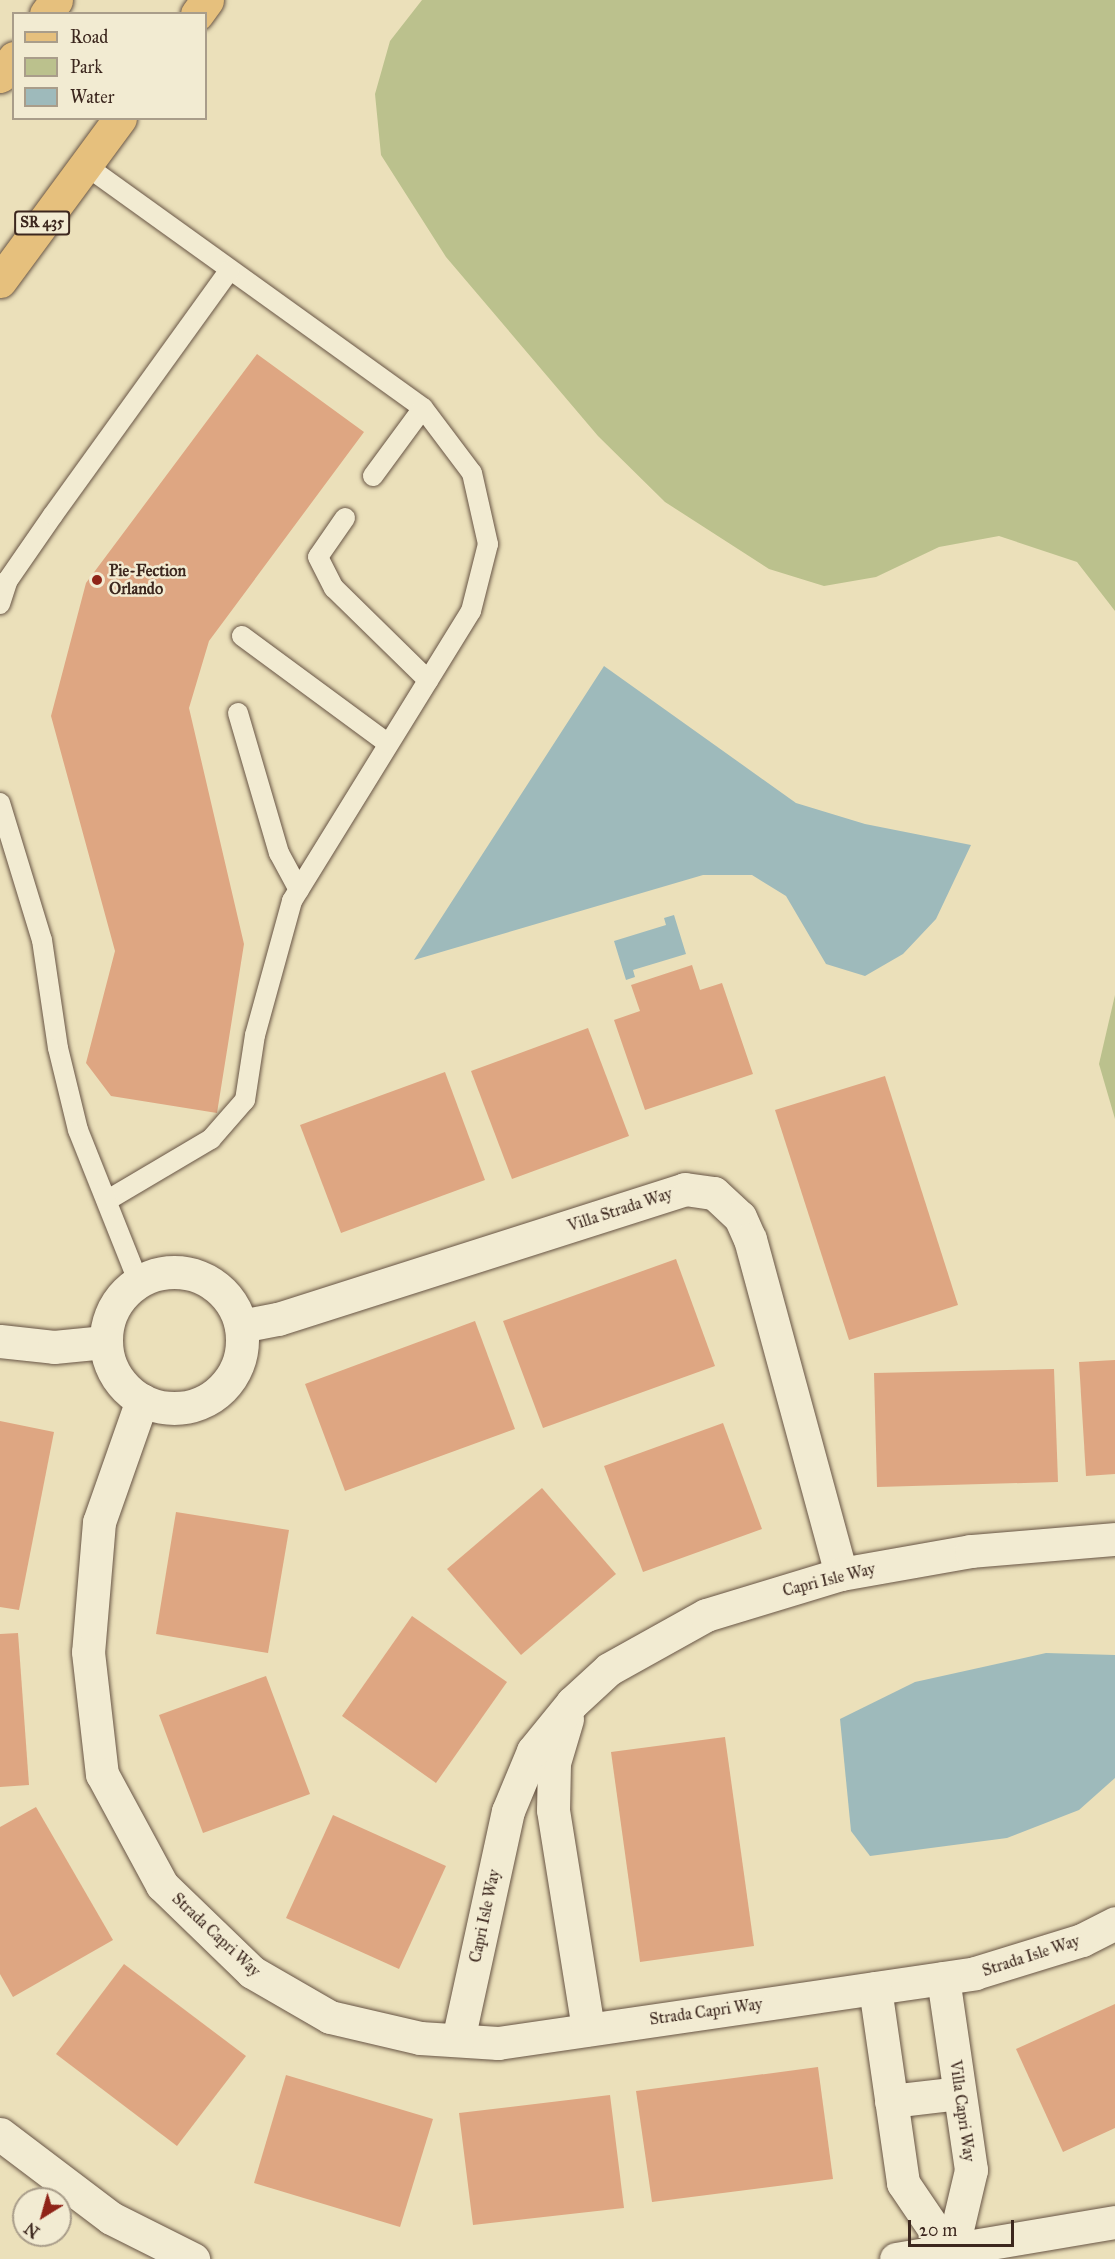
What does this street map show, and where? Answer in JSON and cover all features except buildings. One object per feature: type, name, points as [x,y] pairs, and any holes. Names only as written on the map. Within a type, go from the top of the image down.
[{"type":"main road","points":[[0,76],[12,60]]},
{"type":"main road","name":"SR 435","points":[[0,281],[119,120]]},
{"type":"street","name":"Villa Strada Way","points":[[241,1326],[278,1319],[685,1189],[714,1193],[740,1217],[750,1239],[841,1574]]},
{"type":"street","points":[[184,1272],[206,1280],[223,1293],[241,1326],[239,1359],[228,1382],[210,1397],[189,1407],[142,1400],[111,1365],[105,1342],[120,1297],[138,1281],[184,1272]]},
{"type":"street","points":[[0,1341],[54,1347],[105,1342]]},
{"type":"street","name":"Strada Capri Way","points":[[142,1400],[99,1522],[88,1652],[102,1774],[162,1886],[252,1972],[330,2017],[420,2038],[498,2043],[943,1978]]},
{"type":"street","name":"Capri Isle Way","points":[[458,2040],[508,1811],[533,1751],[572,1703],[609,1668],[706,1615],[841,1574],[971,1551],[1115,1539]]},
{"type":"street","name":"Capri Isle Way","points":[[572,1703],[554,1763],[553,1810],[588,2030]]},
{"type":"street","name":"Strada Isle Way","points":[[943,1978],[1082,1940],[1115,1923]]},
{"type":"street","name":"Villa Capri Way","points":[[943,1978],[971,2170],[950,2255]]},
{"type":"street","points":[[875,1988],[903,2183],[950,2255]]},
{"type":"street","points":[[891,2101],[959,2093]]},
{"type":"street","points":[[0,2134],[111,2218],[193,2259]]},
{"type":"street","points":[[896,2259],[950,2255],[1115,2222]]},
{"type":"lane","points":[[85,165],[423,408],[472,473],[488,544],[471,610],[387,743],[299,890],[255,1035],[244,1100],[211,1139],[108,1200]]},
{"type":"lane","points":[[0,604],[8,580],[52,515],[230,270]]},
{"type":"lane","points":[[373,476],[423,408]]},
{"type":"lane","points":[[345,518],[318,557],[334,588],[428,680]]},
{"type":"lane","points":[[242,636],[387,743]]},
{"type":"lane","points":[[238,713],[279,853],[299,890]]},
{"type":"lane","points":[[0,803],[42,940],[58,1048],[78,1130],[108,1200],[138,1281]]},
{"type":"green space","points":[[422,0],[1115,0],[1115,611],[1077,562],[999,536],[939,547],[876,577],[824,586],[769,569],[665,502],[598,436],[446,257],[381,155],[375,94],[390,41]]},
{"type":"green space","points":[[1115,995],[1115,1119],[1099,1064]]},
{"type":"water","points":[[604,666],[796,803],[865,824],[971,845],[936,919],[903,954],[865,976],[826,964],[786,896],[752,875],[703,875],[414,960]]},
{"type":"water","points":[[674,915],[686,954],[633,970],[635,977],[626,980],[614,941],[666,925],[664,918]]},
{"type":"water","points":[[1046,1653],[1115,1655],[1115,1778],[1079,1810],[1007,1838],[870,1856],[851,1831],[840,1719],[915,1682]]},
{"type":"place","name":"Pie-Fection Orlando","points":[[97,580]]}]
